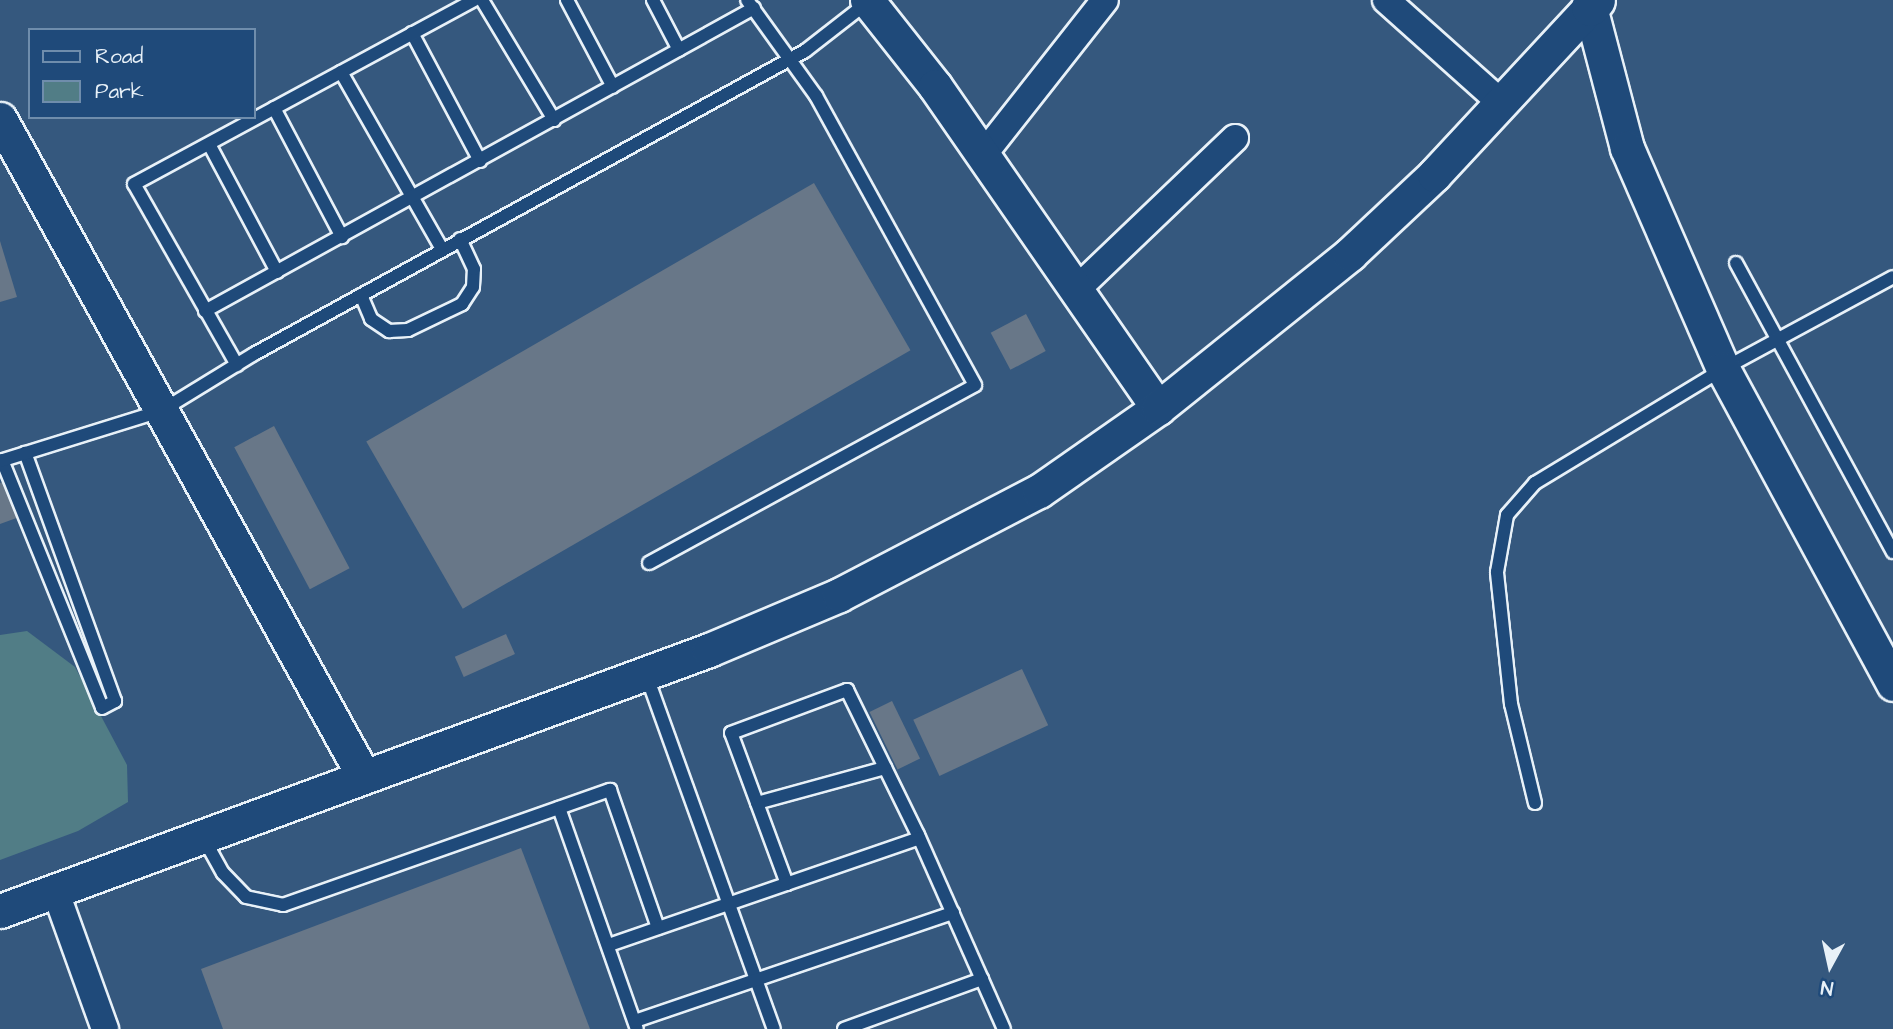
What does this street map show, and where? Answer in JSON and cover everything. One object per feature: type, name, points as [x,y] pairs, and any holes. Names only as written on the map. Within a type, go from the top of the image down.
[{"type":"street","points":[[983,155],[1105,0]]},
{"type":"street","points":[[1386,0],[1501,103]]},
{"type":"street","points":[[867,1],[983,155],[1158,408]]},
{"type":"street","points":[[0,911],[363,775],[650,686],[839,595],[1039,491],[1158,408],[1350,254],[1434,176],[1591,2]]},
{"type":"street","points":[[1591,2],[1627,148],[1723,369],[1893,684]]},
{"type":"street","points":[[0,119],[363,775]]},
{"type":"street","points":[[1076,290],[1235,138]]},
{"type":"street","points":[[55,890],[105,1029]]},
{"type":"lane","points":[[256,118],[474,0]]},
{"type":"lane","points":[[482,0],[554,120]]},
{"type":"lane","points":[[567,0],[613,87]]},
{"type":"lane","points":[[653,0],[679,50]]},
{"type":"lane","points":[[25,453],[115,701],[102,708],[1,461],[25,453],[161,411],[442,249],[789,60],[867,1]]},
{"type":"lane","points":[[205,311],[679,50],[751,4],[816,96],[975,385],[649,564]]},
{"type":"lane","points":[[412,33],[480,160]]},
{"type":"lane","points":[[341,72],[442,249]]},
{"type":"lane","points":[[274,108],[342,237]]},
{"type":"lane","points":[[237,365],[134,184],[254,119]]},
{"type":"lane","points":[[209,144],[277,272]]},
{"type":"lane","points":[[361,295],[372,320],[389,331],[408,330],[462,304],[473,287],[474,269],[460,239]]},
{"type":"lane","points":[[1737,263],[1893,552]]},
{"type":"lane","points":[[1535,803],[1511,704],[1497,572],[1507,515],[1535,483],[1723,369],[1893,277]]},
{"type":"lane","points":[[650,686],[732,902],[774,1029]]},
{"type":"lane","points":[[787,884],[731,733],[847,690],[919,838],[1004,1029]]},
{"type":"lane","points":[[757,803],[885,768]]},
{"type":"lane","points":[[202,835],[223,873],[246,897],[282,905],[610,790],[658,928]]},
{"type":"lane","points":[[559,808],[636,1025],[953,913]]},
{"type":"lane","points":[[609,945],[919,838]]},
{"type":"lane","points":[[844,1029],[982,979]]},
{"type":"green space","points":[[27,631],[75,667],[127,765],[128,802],[78,831],[0,860],[0,635]]},
{"type":"building","points":[[814,183],[910,350],[463,609],[366,442]]},
{"type":"building","points":[[0,241],[17,297],[0,302]]},
{"type":"building","points":[[1026,314],[1046,351],[1010,370],[991,333]]},
{"type":"building","points":[[274,426],[350,568],[310,589],[234,447]]},
{"type":"building","points":[[8,480],[22,516],[0,524],[0,483]]},
{"type":"building","points":[[506,634],[515,654],[464,677],[455,657]]},
{"type":"building","points":[[1022,669],[1048,725],[939,776],[913,720]]},
{"type":"building","points":[[892,701],[920,759],[898,769],[870,712]]},
{"type":"building","points":[[521,848],[590,1029],[223,1029],[201,969]]}]
